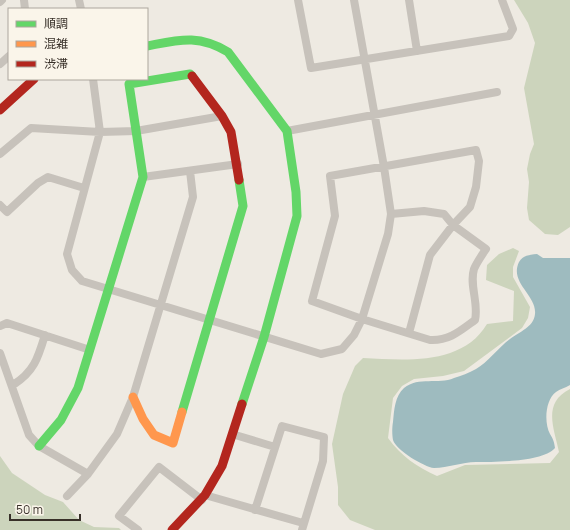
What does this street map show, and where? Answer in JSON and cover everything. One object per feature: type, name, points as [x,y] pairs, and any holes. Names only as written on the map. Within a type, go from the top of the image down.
[{"type":"street","points":[[298,0],[311,68],[510,36],[513,29],[502,0]]},
{"type":"street","points":[[93,80],[100,132],[67,254],[72,270],[82,281],[321,354],[342,349],[348,343],[362,319],[388,234],[391,214],[354,0]]},
{"type":"street","points":[[408,0],[417,51]]},
{"type":"street","points":[[148,46],[194,38],[214,42],[228,52],[287,131],[296,192],[297,216],[293,235],[264,336],[222,466],[204,497],[172,530]]},
{"type":"street","points":[[0,64],[8,57]]},
{"type":"street","points":[[39,446],[70,406],[78,388],[143,177],[129,84],[190,74],[222,116],[231,132],[238,164],[244,206],[208,320],[173,443],[154,435],[143,419],[133,398]]},
{"type":"street","points":[[0,110],[33,80]]},
{"type":"street","points":[[287,131],[496,92]]},
{"type":"street","points":[[0,154],[31,128],[100,132],[136,131],[222,116]]},
{"type":"street","points":[[391,214],[424,211],[444,214],[453,225],[486,249],[474,268],[473,278],[477,312],[475,320],[452,337],[441,340],[430,340],[362,319],[312,301],[335,216],[330,176],[476,150],[479,161],[476,187],[470,207],[453,225],[430,255],[409,333]]},
{"type":"street","points":[[143,177],[238,164]]},
{"type":"street","points":[[68,496],[88,474],[117,434],[133,398],[193,197],[190,171]]},
{"type":"street","points":[[0,205],[7,212],[38,183],[48,177],[84,188]]},
{"type":"street","points":[[0,326],[7,324],[90,350]]},
{"type":"street","points":[[12,385],[25,378],[38,360],[45,335]]},
{"type":"street","points":[[0,353],[29,435],[39,446],[88,474]]},
{"type":"street","points":[[138,530],[119,516],[159,467],[204,497],[256,510],[302,526],[323,461],[324,437],[282,426],[256,510]]},
{"type":"street","points":[[232,434],[275,447]]},
{"type":"green space","points":[[514,0],[570,0],[570,227],[558,235],[545,234],[529,220],[527,208],[529,182],[527,169],[534,144],[524,88],[535,43],[528,23]]},
{"type":"green space","points":[[513,248],[519,251],[513,267],[513,277],[530,307],[528,318],[522,328],[464,371],[443,376],[414,379],[402,386],[393,398],[388,438],[398,450],[410,460],[437,476],[465,465],[550,463],[559,452],[553,425],[553,409],[556,401],[561,395],[570,389],[570,530],[375,530],[350,520],[338,505],[338,487],[332,444],[343,394],[355,366],[363,358],[414,359],[431,358],[448,354],[463,347],[476,338],[487,324],[513,321],[514,291],[486,280],[487,265],[499,254]]},
{"type":"green space","points":[[0,456],[12,473],[45,495],[63,502],[79,520],[94,527],[119,528],[121,530],[0,530]]},
{"type":"water","points":[[537,254],[543,258],[570,258],[570,385],[552,396],[548,406],[546,418],[548,429],[555,448],[549,453],[530,459],[495,462],[471,462],[434,468],[417,461],[395,444],[392,436],[394,413],[401,391],[410,384],[416,382],[448,380],[473,370],[484,363],[506,342],[529,326],[534,319],[534,307],[532,301],[520,283],[517,269],[522,258]]},
{"type":"traffic: fast","points":[[148,46],[188,40],[207,43],[228,52],[287,131],[296,192],[297,216],[264,337],[242,404]]},
{"type":"traffic: fast","points":[[39,446],[61,420],[78,388],[143,177],[129,84],[190,74],[192,76]]},
{"type":"traffic: fast","points":[[182,412],[243,206],[239,180]]},
{"type":"traffic: slow","points":[[133,397],[143,419],[154,435],[173,443],[182,412]]},
{"type":"traffic: jam","points":[[192,76],[222,116],[231,132],[239,180]]},
{"type":"traffic: jam","points":[[0,110],[33,80]]},
{"type":"traffic: jam","points":[[172,530],[205,495],[222,466],[242,404]]}]
